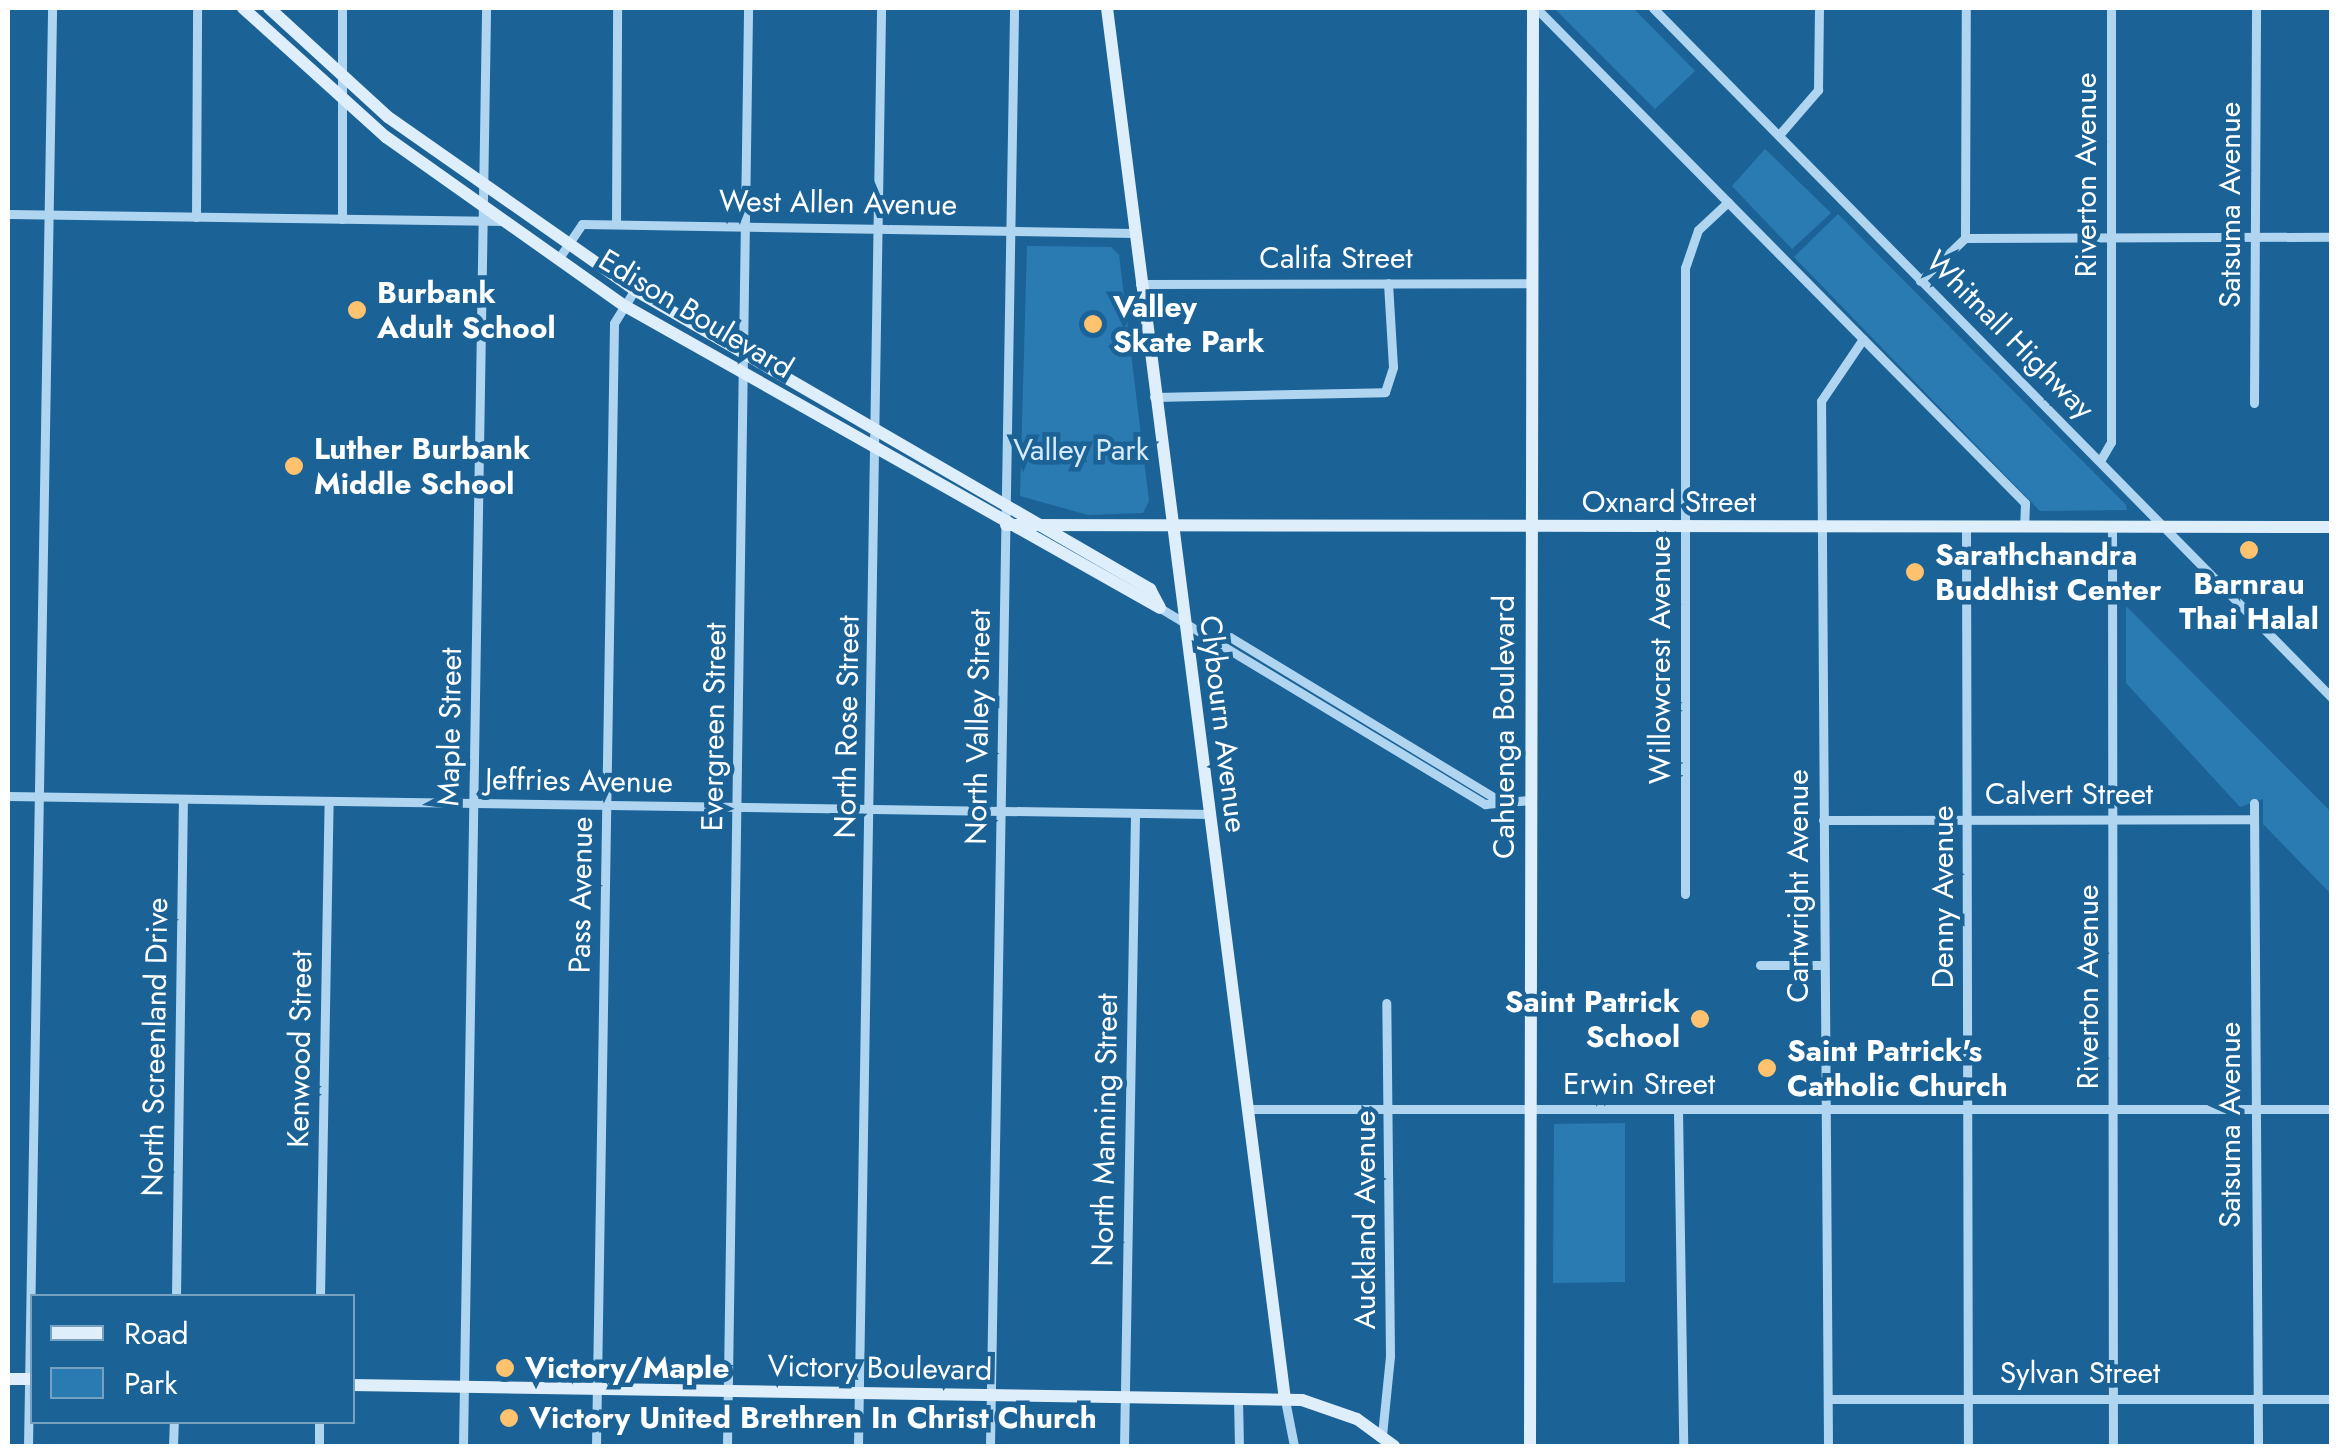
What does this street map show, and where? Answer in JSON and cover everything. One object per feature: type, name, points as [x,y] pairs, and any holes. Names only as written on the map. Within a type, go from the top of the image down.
[{"type":"main road","name":"Edison Boulevard","points":[[243,8],[342,99],[625,306],[1006,525],[1160,608]]},
{"type":"main road","name":"Edison Boulevard","points":[[269,8],[342,78],[484,185],[635,290],[1150,589],[1160,608]]},
{"type":"main road","name":"Clybourn Avenue","points":[[1107,8],[1286,1400]]},
{"type":"main road","name":"Cahuenga Boulevard","points":[[1530,1446],[1535,8]]},
{"type":"main road","name":"Oxnard Street","points":[[1006,525],[2332,527]]},
{"type":"main road","name":"Victory Boulevard","points":[[355,1385],[1286,1400],[1341,1411],[1394,1446]]},
{"type":"street","points":[[32,1294],[52,8]]},
{"type":"street","points":[[196,217],[197,8]]},
{"type":"street","points":[[342,8],[342,219]]},
{"type":"street","name":"Maple Street","points":[[463,1446],[486,8]]},
{"type":"street","points":[[616,224],[617,8]]},
{"type":"street","name":"Evergreen Street","points":[[727,1446],[748,8]]},
{"type":"street","name":"North Rose Street","points":[[858,1446],[881,8]]},
{"type":"street","name":"North Valley Street","points":[[990,1446],[1014,8]]},
{"type":"street","points":[[1535,8],[2025,503],[2024,526]]},
{"type":"street","name":"Whitnall Highway","points":[[1653,8],[2332,698]]},
{"type":"street","points":[[1779,134],[1818,90],[1819,8]]},
{"type":"street","points":[[1965,238],[1966,8]]},
{"type":"street","name":"Riverton Avenue","points":[[2100,460],[2111,442],[2111,8]]},
{"type":"street","name":"Satsuma Avenue","points":[[2254,403],[2256,8]]},
{"type":"street","name":"Willowcrest Avenue","points":[[1685,894],[1684,268],[1698,230],[1728,202]]},
{"type":"street","points":[[8,214],[504,221]]},
{"type":"street","name":"West Allen Avenue","points":[[569,242],[582,224],[1134,233]]},
{"type":"street","points":[[1920,281],[1965,238],[2332,237]]},
{"type":"street","points":[[558,258],[569,242]]},
{"type":"street","points":[[1154,397],[1385,392],[1393,368],[1388,282]]},
{"type":"street","name":"Califa Street","points":[[1140,284],[1532,283]]},
{"type":"street","name":"Pass Avenue","points":[[596,1446],[614,322],[635,290]]},
{"type":"street","name":"Cartwright Avenue","points":[[1828,1446],[1823,965],[1824,386],[1863,339]]},
{"type":"street","name":"Denny Avenue","points":[[1966,526],[1968,1446]]},
{"type":"street","name":"Riverton Avenue","points":[[2112,527],[2113,1446]]},
{"type":"street","name":"Edison Boulevard","points":[[1160,608],[1185,627],[1214,640],[1485,804],[1530,800]]},
{"type":"street","name":"Edison Boulevard","points":[[1214,640],[1230,637],[1498,800]]},
{"type":"street","name":"Jeffries Avenue","points":[[8,796],[1002,814],[1210,814]]},
{"type":"street","name":"North Screenland Drive","points":[[176,1294],[184,799]]},
{"type":"street","name":"Kenwood Street","points":[[320,1294],[328,802]]},
{"type":"street","name":"Satsuma Avenue","points":[[2254,804],[2258,1446]]},
{"type":"street","name":"North Manning Street","points":[[1124,1446],[1135,815]]},
{"type":"street","name":"Calvert Street","points":[[1823,820],[2254,819]]},
{"type":"street","points":[[1760,965],[1823,965]]},
{"type":"street","name":"Auckland Avenue","points":[[1382,1435],[1390,1108],[1386,1004]]},
{"type":"street","name":"Erwin Street","points":[[1247,1109],[2332,1110]]},
{"type":"street","points":[[1678,1110],[1683,1446]]},
{"type":"street","points":[[1238,1399],[1240,1446]]},
{"type":"street","name":"Sylvan Street","points":[[1828,1399],[2332,1399]]},
{"type":"street","name":"Clybourn Avenue","points":[[1286,1400],[1294,1446]]},
{"type":"street","points":[[28,1446],[30,1401]]},
{"type":"green space","points":[[1554,8],[1633,8],[1695,71],[1655,109]]},
{"type":"green space","points":[[1765,149],[1831,213],[1792,249],[1732,186]]},
{"type":"green space","points":[[1838,214],[2127,510],[2040,511],[1794,257]]},
{"type":"green space","name":"Valley Park","points":[[1027,246],[1111,247],[1119,255],[1149,501],[1143,513],[1088,515],[1020,496]]},
{"type":"green space","points":[[2126,606],[2331,812],[2331,894],[2263,824],[2263,799],[2240,807],[2126,683]]},
{"type":"green space","points":[[1625,1123],[1625,1282],[1553,1283],[1554,1124]]},
{"type":"place","name":"Burbank Adult School","points":[[357,310]]},
{"type":"place","name":"Valley Skate Park","points":[[1093,324]]},
{"type":"place","name":"Luther Burbank Middle School","points":[[294,466]]},
{"type":"place","name":"Barnrau Thai Halal","points":[[2249,550]]},
{"type":"place","name":"Sarathchandra Buddhist Center","points":[[1915,572]]},
{"type":"place","name":"Saint Patrick School","points":[[1700,1019]]},
{"type":"place","name":"Saint Patrick's Catholic Church","points":[[1767,1068]]},
{"type":"place","name":"Victory/Maple","points":[[505,1368]]},
{"type":"place","name":"Victory United Brethren In Christ Church","points":[[509,1418]]}]
